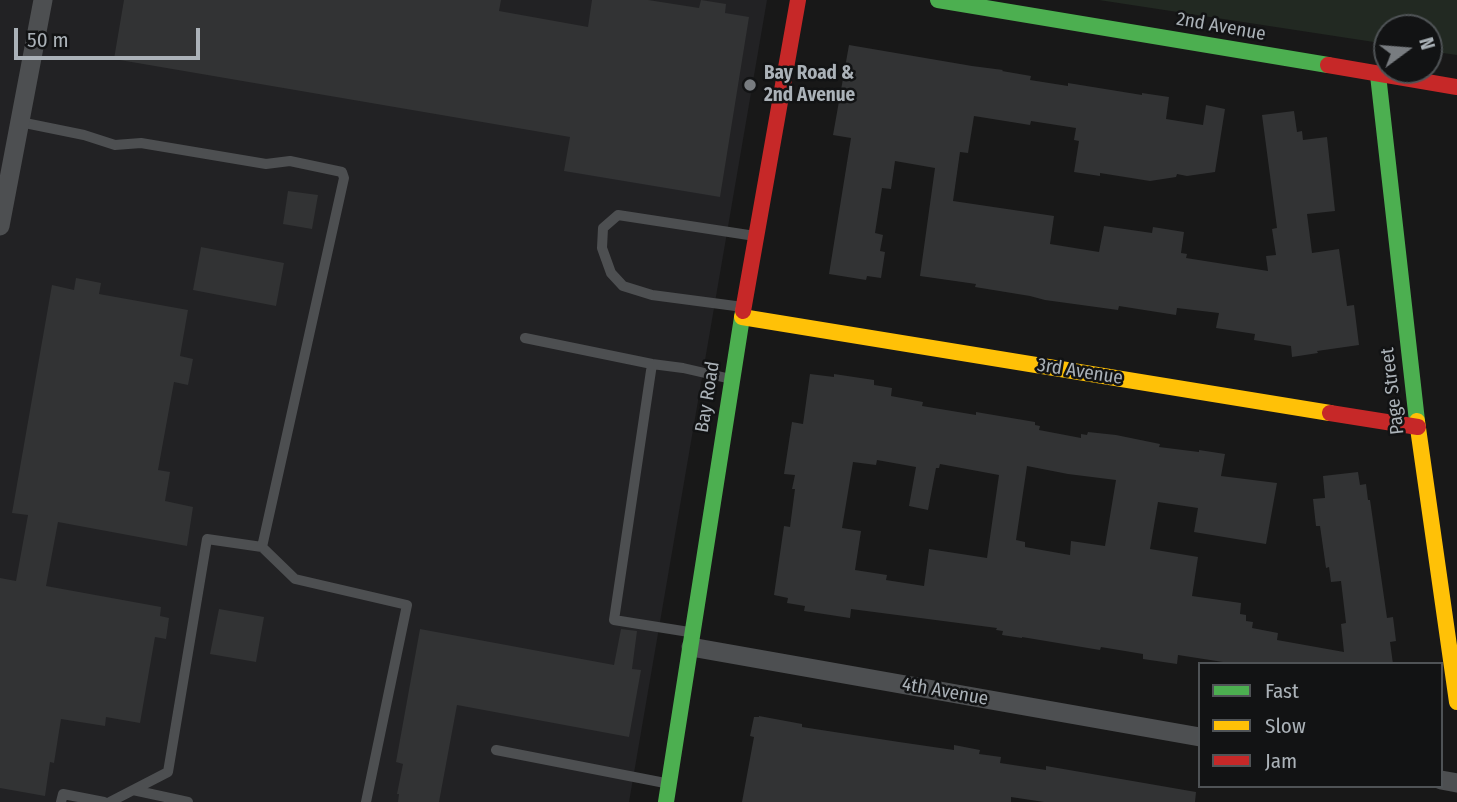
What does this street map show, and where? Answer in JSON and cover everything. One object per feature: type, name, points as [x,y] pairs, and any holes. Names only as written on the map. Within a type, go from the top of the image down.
[{"type":"street","points":[[0,226],[5,167],[20,122],[43,0]]},
{"type":"street","name":"Bay Road","points":[[666,802],[743,312],[798,0]]},
{"type":"street","name":"2nd Avenue","points":[[937,0],[1373,74]]},
{"type":"street","name":"Page Street","points":[[1379,84],[1418,427],[1457,702]]},
{"type":"street","name":"2nd Avenue","points":[[1437,84],[1457,87]]},
{"type":"street","name":"3rd Avenue","points":[[743,312],[1418,427]]},
{"type":"street","name":"4th Avenue","points":[[692,640],[1198,737]]},
{"type":"lane","points":[[20,122],[84,135],[114,145],[141,143],[266,164],[290,161],[342,173],[344,177],[262,547]]},
{"type":"lane","points":[[743,312],[652,295],[623,286],[611,273],[602,248],[603,228],[618,215],[756,236]]},
{"type":"lane","points":[[525,338],[732,380]]},
{"type":"lane","points":[[652,364],[614,620],[692,640]]},
{"type":"lane","points":[[110,802],[168,772],[207,539],[262,547],[295,579],[407,605],[366,802]]},
{"type":"lane","points":[[496,750],[669,783]]},
{"type":"lane","points":[[132,790],[188,802]]},
{"type":"lane","points":[[61,802],[63,794],[104,802]]},
{"type":"shaded area","points":[[0,0],[767,0],[629,802],[0,802]]},
{"type":"shaded area","points":[[1099,0],[1457,0],[1457,55],[1443,53],[1443,14],[1373,14],[1373,42]]},
{"type":"building","points":[[124,0],[501,0],[499,11],[588,27],[592,0],[648,0],[699,8],[701,0],[726,4],[725,13],[749,17],[720,197],[564,171],[570,137],[114,59]]},
{"type":"building","points":[[849,45],[1003,70],[1031,76],[1030,80],[1169,97],[1166,119],[1203,125],[1206,105],[1225,109],[1215,172],[1187,176],[1177,174],[1176,177],[1150,181],[1074,172],[1079,141],[1074,140],[1076,128],[1031,121],[1030,125],[974,116],[968,153],[960,152],[953,201],[1054,216],[1050,244],[1099,252],[1104,226],[1152,233],[1153,227],[1184,232],[1181,253],[1187,254],[1186,258],[1268,271],[1266,256],[1276,255],[1272,229],[1277,228],[1262,115],[1294,111],[1297,132],[1302,131],[1303,140],[1327,137],[1335,211],[1307,214],[1312,253],[1339,249],[1347,306],[1354,305],[1359,345],[1292,357],[1291,346],[1254,340],[1255,334],[1216,328],[1219,313],[1177,308],[1176,315],[1119,306],[1118,310],[1045,300],[975,287],[976,284],[920,276],[935,168],[895,161],[891,189],[882,188],[875,233],[883,235],[880,251],[885,252],[881,278],[867,276],[866,280],[829,274],[851,138],[833,135]]},
{"type":"building","points":[[288,191],[318,195],[312,229],[283,224]]},
{"type":"building","points":[[201,247],[284,263],[276,306],[193,290]]},
{"type":"building","points":[[76,278],[101,283],[99,294],[188,310],[180,356],[193,359],[188,385],[174,382],[158,470],[170,472],[165,501],[193,507],[187,546],[58,522],[46,586],[161,607],[160,616],[169,618],[166,639],[155,637],[140,723],[106,717],[105,726],[61,719],[45,796],[0,788],[0,578],[16,581],[28,515],[12,513],[52,285],[74,290]]},
{"type":"building","points":[[810,374],[834,377],[834,374],[874,380],[874,385],[892,388],[891,396],[923,402],[922,406],[1035,422],[1035,425],[1040,426],[1039,430],[1081,438],[1081,434],[1087,435],[1088,432],[1116,435],[1160,444],[1159,447],[1225,454],[1221,476],[1277,483],[1266,544],[1194,532],[1198,508],[1158,502],[1150,549],[1198,557],[1192,596],[1241,603],[1240,614],[1246,615],[1246,621],[1253,622],[1252,628],[1278,633],[1277,640],[1344,652],[1341,624],[1346,623],[1341,581],[1331,582],[1329,567],[1326,568],[1313,499],[1325,498],[1323,476],[1358,472],[1360,485],[1366,484],[1370,500],[1387,618],[1393,617],[1396,641],[1390,642],[1393,662],[1223,662],[1178,655],[1177,664],[1143,659],[1143,654],[1101,647],[1100,650],[1002,635],[1003,631],[996,630],[997,628],[851,609],[850,618],[804,611],[805,606],[787,603],[788,598],[774,595],[784,526],[790,527],[795,489],[792,489],[795,475],[784,474],[792,422],[803,424]],"holes":[[[877,460],[916,467],[909,506],[928,510],[936,468],[939,468],[940,464],[999,475],[987,558],[929,549],[924,586],[886,580],[887,575],[855,570],[861,531],[842,528],[853,462],[876,465]],[[1027,466],[1116,480],[1105,546],[1071,541],[1070,555],[1025,547],[1025,542],[1016,540]]]},
{"type":"building","points":[[219,609],[264,617],[256,662],[210,654]]},
{"type":"building","points":[[420,629],[614,665],[621,629],[637,631],[632,669],[641,670],[629,737],[457,705],[439,802],[398,802],[403,764],[396,762]]},
{"type":"building","points":[[754,717],[802,724],[802,727],[899,742],[954,750],[954,745],[980,750],[979,754],[1001,757],[1000,763],[1046,770],[1046,766],[1196,792],[1195,802],[1044,802],[1011,797],[1011,802],[742,802],[754,737],[750,736]]},
{"type":"traffic: fast","points":[[938,0],[1328,65]]},
{"type":"traffic: fast","points":[[1379,84],[1417,421]]},
{"type":"traffic: fast","points":[[666,802],[743,311]]},
{"type":"traffic: slow","points":[[742,317],[1330,413]]},
{"type":"traffic: slow","points":[[1417,421],[1457,702]]},
{"type":"traffic: jam","points":[[743,311],[798,0]]},
{"type":"traffic: jam","points":[[1328,65],[1457,87]]},
{"type":"traffic: jam","points":[[1330,413],[1418,427]]},
{"type":"place","name":"Bay Road & 2nd Avenue","points":[[750,85]]}]
